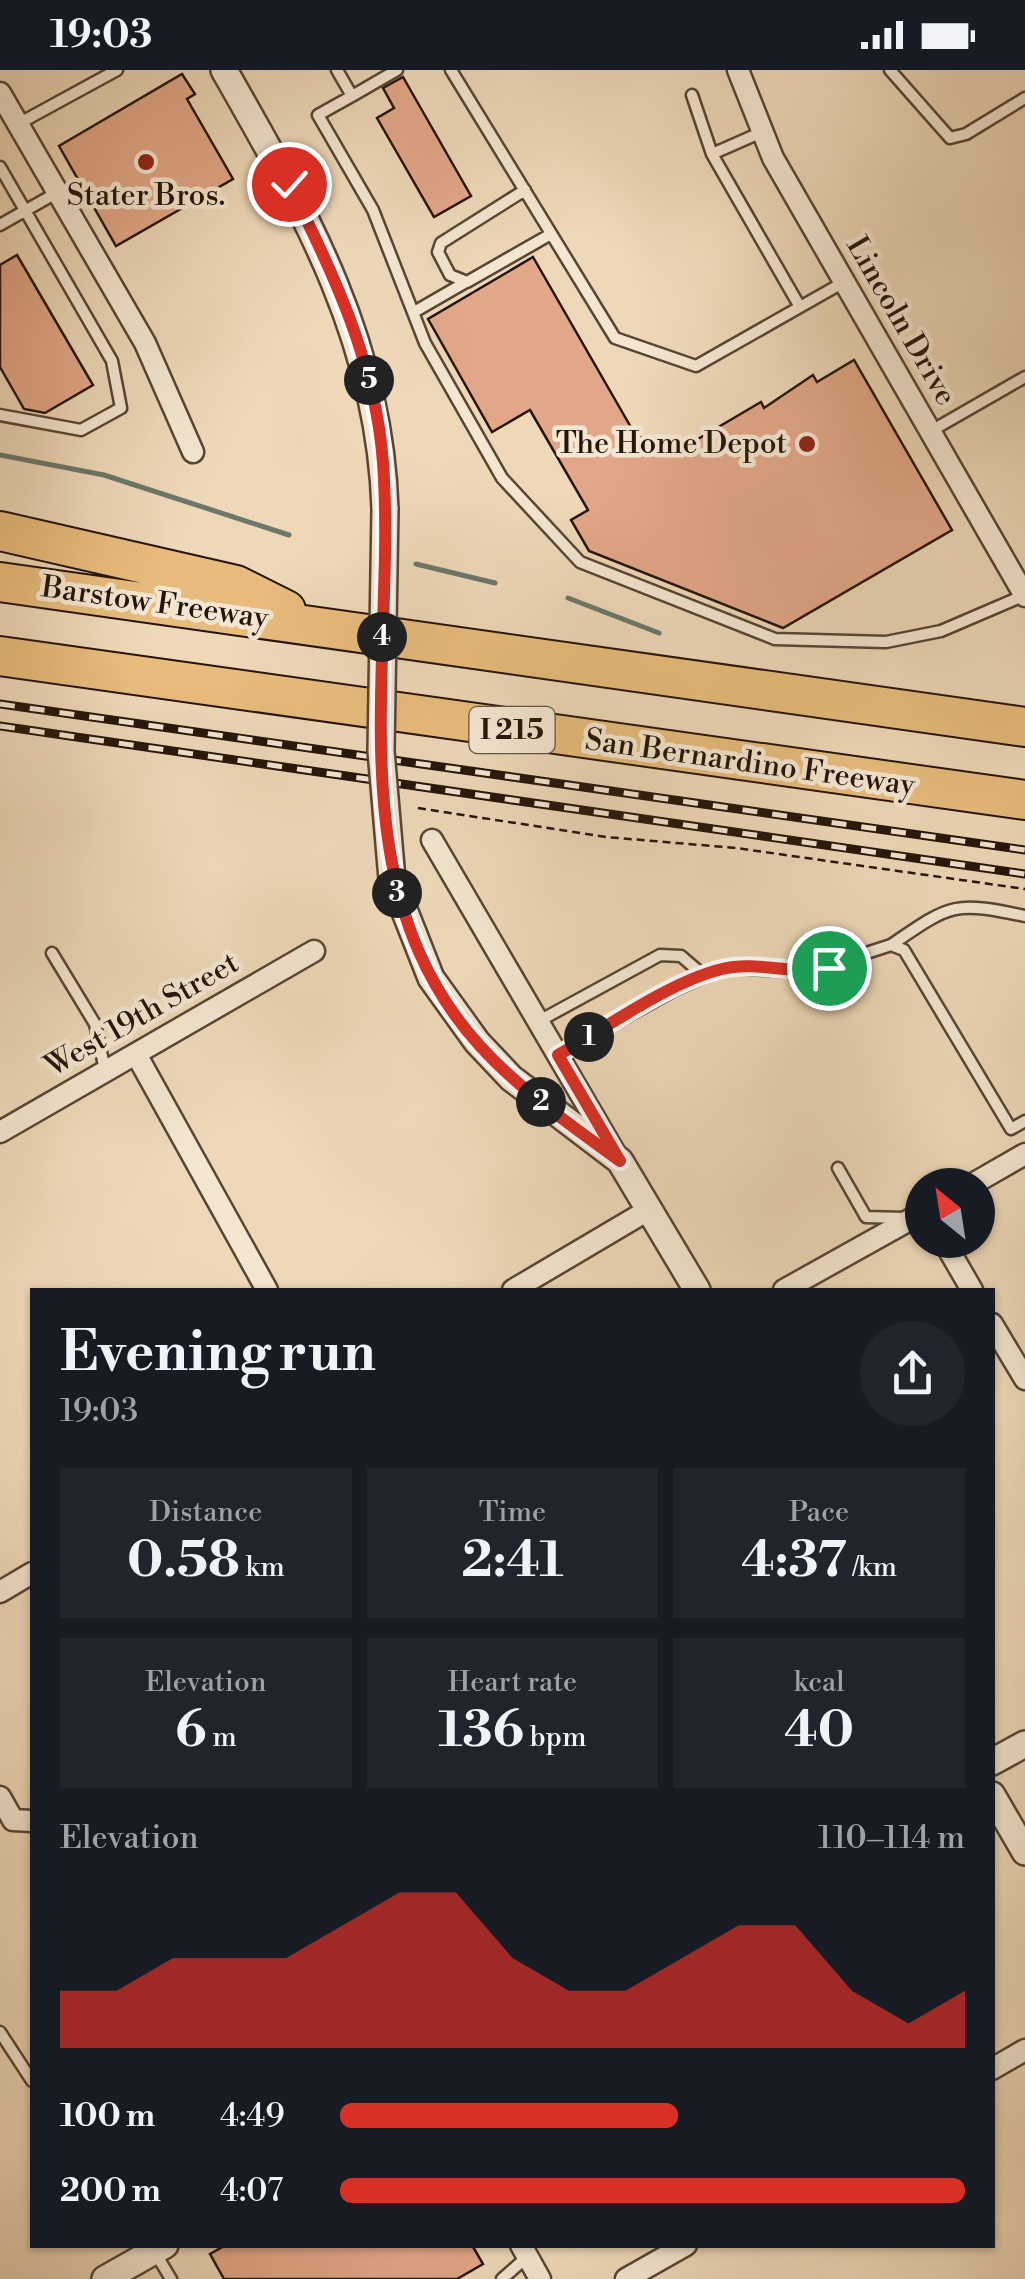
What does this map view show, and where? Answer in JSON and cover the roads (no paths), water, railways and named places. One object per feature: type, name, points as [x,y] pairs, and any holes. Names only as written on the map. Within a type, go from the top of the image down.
[{"type":"highway","points":[[0,531],[236,585],[310,623]]},
{"type":"highway","name":"Barstow Freeway","points":[[0,582],[310,623]]},
{"type":"highway","name":"I 215","points":[[310,623],[640,675],[1025,727]]},
{"type":"highway","name":"San Bernardino Freeway","points":[[0,656],[1025,800]]},
{"type":"street","name":"Lincoln Drive","points":[[738,70],[762,132],[1025,596]]},
{"type":"street","points":[[233,73],[311,228],[363,354],[378,424],[384,508],[381,751],[392,880],[431,978],[477,1042],[511,1078],[620,1161]]},
{"type":"street","points":[[0,95],[145,343],[193,452]]},
{"type":"street","points":[[432,840],[696,1288]]},
{"type":"street","name":"West 19th Street","points":[[0,1132],[314,951]]},
{"type":"street","points":[[136,1054],[267,1288]]},
{"type":"street","points":[[995,1171],[1025,1154]]},
{"type":"street","points":[[516,1288],[650,1210]]},
{"type":"street","points":[[788,1288],[905,1223]]},
{"type":"street","points":[[953,1258],[971,1288]]},
{"type":"street","points":[[995,1329],[1025,1380]]},
{"type":"street","points":[[2,1587],[30,1574]]},
{"type":"street","points":[[995,1760],[1025,1744]]},
{"type":"street","points":[[0,1797],[23,1820]]},
{"type":"street","points":[[995,1800],[1025,1852]]},
{"type":"street","points":[[995,2066],[1025,2050]]},
{"type":"street","points":[[105,2279],[160,2248]]},
{"type":"street","points":[[626,2279],[681,2248]]},
{"type":"street","points":[[524,2251],[540,2279]]},
{"type":"lane","points":[[18,124],[117,70]]},
{"type":"lane","points":[[352,96],[339,74],[353,70]]},
{"type":"lane","points":[[397,70],[318,115],[373,210],[426,343],[502,478],[580,562],[775,639],[886,642],[941,631],[1025,596]]},
{"type":"lane","points":[[452,70],[615,338],[696,366],[844,282]]},
{"type":"lane","points":[[890,70],[950,138],[966,134],[1025,98]]},
{"type":"lane","points":[[692,94],[712,154],[800,307]]},
{"type":"lane","points":[[712,154],[762,132]]},
{"type":"lane","points":[[0,167],[112,360],[121,408],[81,430],[0,414]]},
{"type":"lane","points":[[467,282],[450,275],[438,252],[441,243],[525,190]]},
{"type":"lane","points":[[0,224],[58,192]]},
{"type":"lane","points":[[414,312],[551,234]]},
{"type":"lane","points":[[930,432],[1025,376]]},
{"type":"lane","points":[[558,1055],[702,975],[726,967],[804,974],[891,946],[956,907],[970,905],[1025,916]]},
{"type":"lane","points":[[891,946],[904,950],[1011,1129],[1025,1121]]},
{"type":"lane","points":[[52,953],[95,1024],[105,1072]]},
{"type":"lane","points":[[538,1021],[660,955],[680,956],[702,975]]},
{"type":"lane","points":[[838,1168],[866,1217],[905,1216]]},
{"type":"lane","points":[[0,2032],[30,2078]]},
{"type":"lane","points":[[160,2248],[171,2279]]},
{"type":"lane","points":[[502,2279],[524,2251]]},
{"type":"waterway","points":[[0,455],[104,475],[289,535]]},
{"type":"waterway","points":[[416,564],[495,583]]},
{"type":"waterway","points":[[568,598],[659,633]]},
{"type":"railway","points":[[0,704],[1025,850]]},
{"type":"railway","points":[[0,726],[1025,874]]},
{"type":"place","name":"Stater Bros.","points":[[146,162]]},
{"type":"place","name":"The Home Depot","points":[[807,444]]}]
